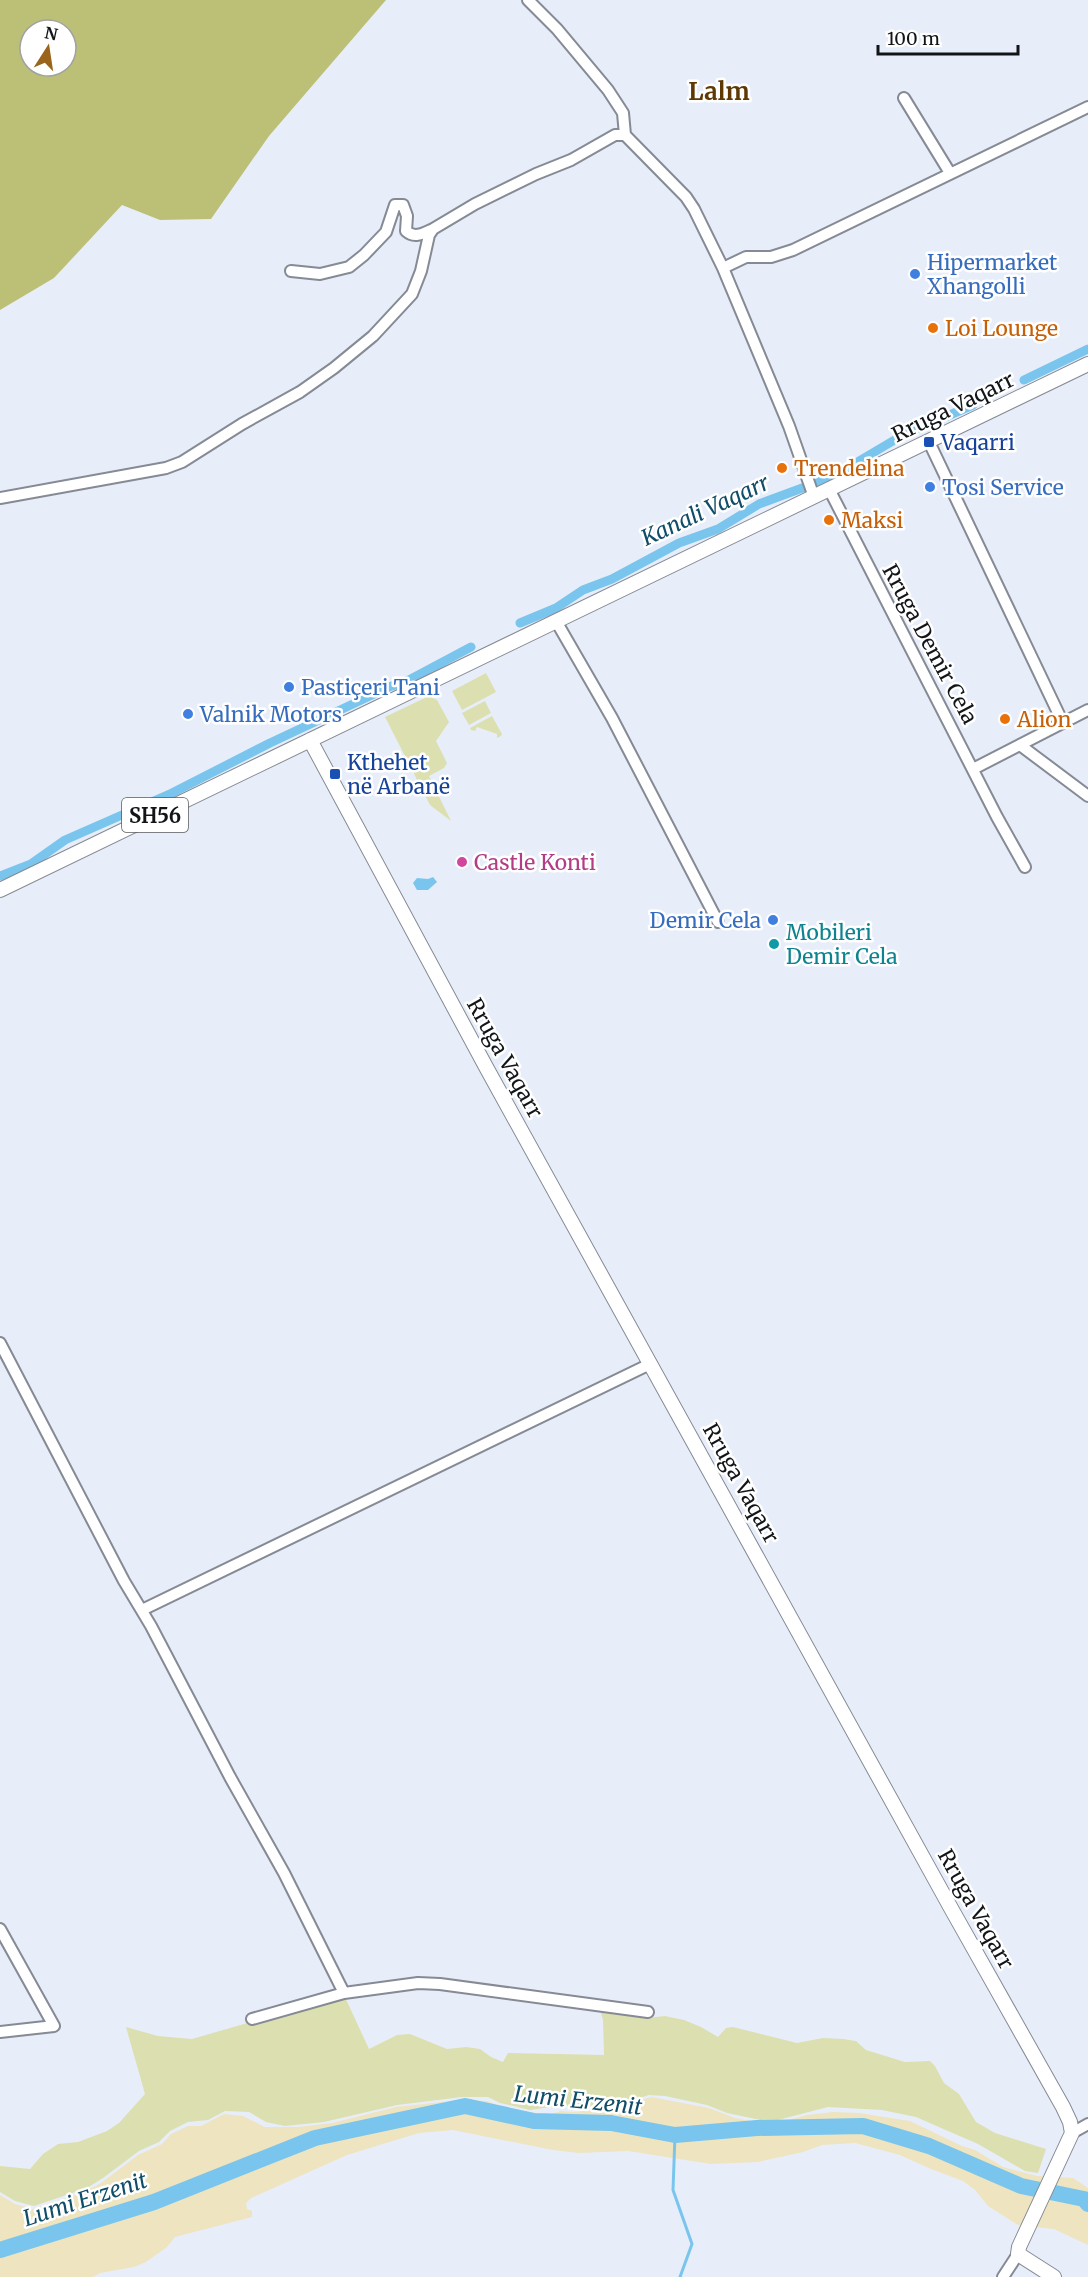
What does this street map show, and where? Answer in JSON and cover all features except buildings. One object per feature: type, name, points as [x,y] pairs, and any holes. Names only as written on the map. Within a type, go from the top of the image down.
[{"type":"main road","name":"Rruga Vaqarr","points":[[1072,2133],[1063,2107],[486,1067],[310,740],[556,621],[811,489],[829,489],[1088,364]]},
{"type":"main road","name":"SH56","points":[[0,890],[310,740]]},
{"type":"main road","points":[[1054,2277],[1018,2250],[1072,2133]]},
{"type":"street","points":[[528,0],[557,29],[608,90],[622,113],[625,135],[686,196],[694,209],[723,268],[789,426],[811,489]]},
{"type":"street","points":[[904,98],[950,173]]},
{"type":"street","points":[[723,268],[746,257],[771,257],[793,250],[1088,107]]},
{"type":"street","points":[[291,271],[320,274],[349,267],[364,255],[386,231],[395,205],[403,205],[406,209],[406,231],[416,236],[536,174],[571,160],[615,135],[625,135]]},
{"type":"street","points":[[0,498],[174,465],[192,457],[242,423],[300,392],[373,336],[412,294],[433,229]]},
{"type":"street","points":[[929,442],[1063,723]]},
{"type":"street","name":"Rruga Demir Cela","points":[[829,489],[856,546],[997,818],[1025,867]]},
{"type":"street","points":[[556,621],[612,718],[718,922]]},
{"type":"street","points":[[973,769],[1088,710]]},
{"type":"street","points":[[1020,745],[1088,795]]},
{"type":"street","points":[[0,1342],[124,1581],[142,1610],[230,1777],[284,1873],[344,1993]]},
{"type":"street","points":[[142,1610],[650,1364]]},
{"type":"street","points":[[0,1929],[54,2026],[0,2032]]},
{"type":"street","points":[[252,2019],[344,1993],[418,1983],[648,2012]]},
{"type":"street","points":[[1072,2133],[1088,2124]]},
{"type":"street","points":[[1003,2277],[1018,2250]]},
{"type":"green space","points":[[0,0],[386,0],[269,136],[211,219],[160,220],[122,205],[54,278],[0,310]]},
{"type":"green space","points":[[486,673],[496,692],[462,710],[452,691]]},
{"type":"green space","points":[[429,696],[437,700],[449,722],[436,741],[447,763],[444,768],[429,776],[451,821],[430,805],[385,717]]},
{"type":"green space","points":[[485,701],[491,713],[469,725],[462,713]]},
{"type":"green space","points":[[492,716],[501,736],[497,738],[497,734],[477,727],[475,731],[471,730],[470,728]]},
{"type":"green space","points":[[344,1995],[369,2049],[397,2035],[410,2034],[447,2049],[466,2047],[480,2049],[503,2062],[508,2053],[604,2055],[603,2020],[600,2010],[616,2014],[628,2013],[646,2018],[665,2016],[684,2020],[718,2037],[726,2028],[733,2027],[797,2043],[823,2038],[856,2041],[866,2050],[905,2062],[930,2061],[944,2083],[959,2094],[976,2122],[995,2133],[1046,2149],[1038,2173],[1025,2171],[978,2144],[916,2117],[882,2110],[828,2107],[770,2122],[665,2096],[649,2095],[617,2105],[557,2106],[530,2110],[500,2103],[488,2097],[462,2097],[397,2105],[324,2122],[285,2126],[266,2122],[249,2112],[225,2111],[208,2120],[188,2122],[170,2131],[159,2142],[139,2151],[87,2188],[34,2206],[15,2201],[0,2192],[0,2166],[30,2169],[43,2154],[58,2144],[78,2142],[107,2131],[119,2123],[145,2094],[126,2027],[158,2036],[192,2039]]},
{"type":"sand","points":[[651,2097],[709,2108],[735,2118],[770,2125],[807,2115],[833,2112],[859,2113],[910,2121],[975,2150],[1003,2167],[1037,2176],[1073,2178],[1088,2188],[1088,2245],[1054,2229],[1018,2225],[988,2206],[975,2190],[963,2181],[900,2155],[855,2143],[822,2145],[803,2152],[758,2162],[711,2164],[628,2151],[579,2153],[553,2150],[453,2130],[419,2133],[347,2155],[251,2198],[246,2203],[247,2209],[252,2211],[252,2217],[175,2237],[167,2247],[146,2262],[134,2267],[100,2273],[93,2277],[0,2277],[0,2195],[15,2204],[33,2209],[82,2193],[101,2183],[138,2155],[162,2144],[171,2134],[188,2126],[201,2126],[224,2114],[243,2116],[265,2127],[299,2127],[332,2123],[396,2107],[461,2100],[487,2101],[505,2108],[548,2115],[561,2111],[627,2107]]},
{"type":"water","points":[[433,877],[437,882],[428,890],[417,890],[413,883],[417,878]]},
{"type":"waterway","name":"Kanali Vaqarr","points":[[1024,380],[1088,349]]},
{"type":"waterway","name":"Kanali Vaqarr","points":[[520,623],[556,608],[583,590],[612,579],[679,543],[718,529],[759,504],[832,477],[903,435],[973,405]]},
{"type":"waterway","points":[[0,876],[31,864],[65,840],[172,793],[270,743],[389,687],[409,680],[471,647]]},
{"type":"waterway","name":"Lumi Erzenit","points":[[0,2250],[154,2202],[315,2138],[465,2106],[534,2121],[611,2123],[675,2135],[757,2128],[863,2126],[929,2146],[1021,2186],[1084,2199],[1088,2204]]},
{"type":"waterway","points":[[675,2135],[673,2190],[692,2244],[680,2277]]},
{"type":"place","name":"Hipermarket Xhangolli","points":[[915,274]]},
{"type":"place","name":"Loi Lounge","points":[[933,328]]},
{"type":"place","name":"Vaqarri","points":[[929,442]]},
{"type":"place","name":"Trendelina","points":[[782,468]]},
{"type":"place","name":"Tosi Service","points":[[930,487]]},
{"type":"place","name":"Maksi","points":[[829,520]]},
{"type":"place","name":"Pastiçeri Tani","points":[[289,687]]},
{"type":"place","name":"Valnik Motors","points":[[188,714]]},
{"type":"place","name":"Alion","points":[[1005,719]]},
{"type":"place","name":"Kthehet në Arbanë","points":[[335,774]]},
{"type":"place","name":"Castle Konti","points":[[462,862]]},
{"type":"place","name":"Demir Cela","points":[[773,920]]},
{"type":"place","name":"Mobileri Demir Cela","points":[[774,944]]},
{"type":"district","name":"Lalm","points":[[719,91]]}]
